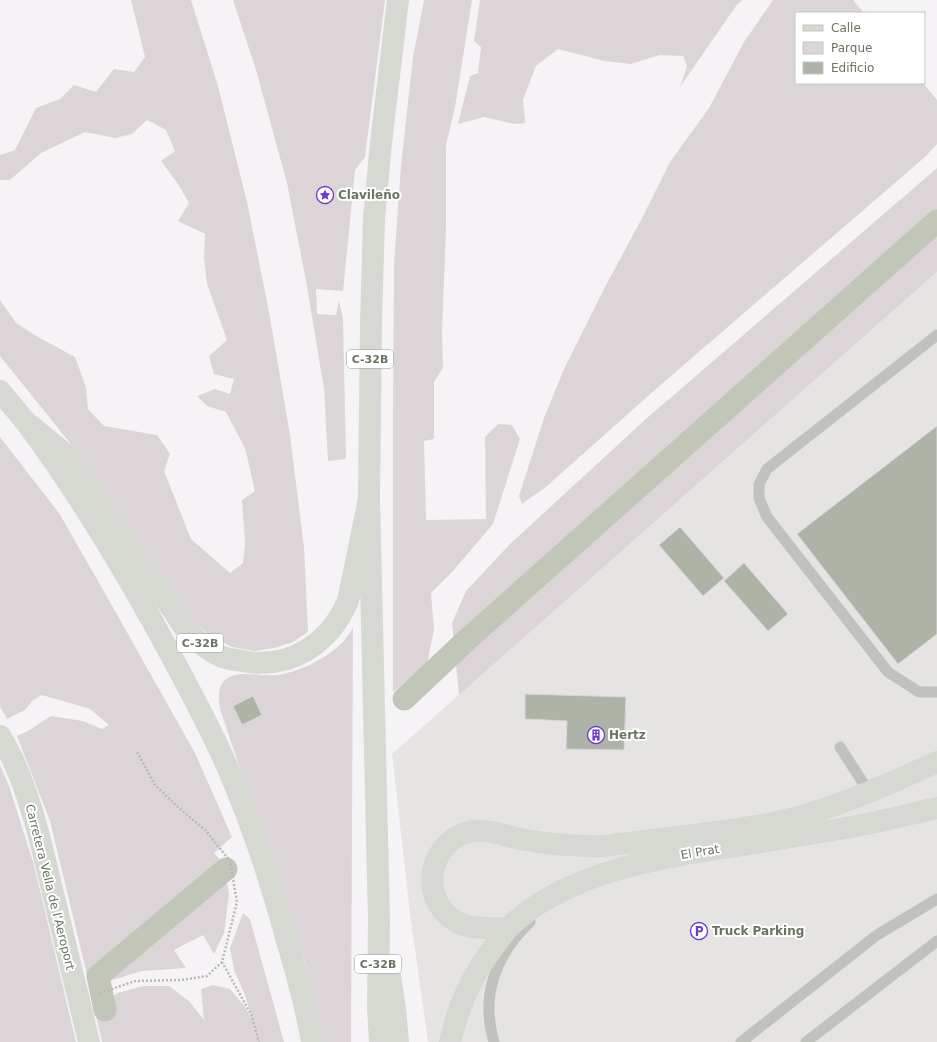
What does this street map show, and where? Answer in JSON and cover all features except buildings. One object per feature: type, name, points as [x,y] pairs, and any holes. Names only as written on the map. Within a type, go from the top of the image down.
[{"type":"main road","name":"C-32B","points":[[380,1042],[378,1008],[379,920],[369,499],[371,323],[374,219],[398,0]]},
{"type":"main road","points":[[0,391],[25,421]]},
{"type":"main road","name":"C-32B","points":[[25,421],[70,458],[187,631],[204,647],[223,657],[257,664],[277,662],[297,656],[316,645],[330,631],[342,615],[348,601],[369,499]]},
{"type":"main road","name":"C-32B","points":[[25,421],[93,520],[143,603],[212,734],[227,766],[250,826],[276,903],[297,976],[312,1042]]},
{"type":"main road","name":"Carretera Vella de l'Aeroport","points":[[0,736],[6,745],[22,782],[39,834],[89,1042]]},
{"type":"main road","points":[[508,928],[467,925],[452,918],[440,906],[433,892],[433,867],[440,852],[452,840],[467,833],[478,831],[552,844],[596,846],[736,830],[779,822],[826,808],[869,792],[937,762]]},
{"type":"main road","name":"El Prat","points":[[450,1042],[462,1000],[474,975],[492,948],[508,928],[519,917],[543,901],[583,882],[613,871],[658,860],[858,826],[937,808]]},
{"type":"main road","points":[[379,920],[387,953],[398,1042]]},
{"type":"lane","points":[[937,335],[767,469],[759,484],[759,498],[766,517],[888,672],[919,692],[937,692]]},
{"type":"lane","points":[[840,747],[869,792]]},
{"type":"lane","points":[[494,1042],[488,1015],[492,982],[497,966],[506,951],[526,926],[544,909],[583,882]]},
{"type":"lane","points":[[741,1042],[877,935],[937,900]]},
{"type":"lane","points":[[806,1042],[937,941]]},
{"type":"path","points":[[110,990],[135,981],[181,980],[207,976],[222,962],[238,902],[230,861],[206,830],[179,808],[155,785],[137,752]]},
{"type":"path","points":[[222,962],[251,1014],[259,1042]]},
{"type":"shaded area","points":[[937,272],[937,1042],[428,1042],[410,914],[392,754]]},
{"type":"green space","points":[[131,0],[191,0],[218,86],[247,202],[269,312],[290,435],[304,547],[308,632],[293,642],[274,648],[255,651],[232,647],[211,636],[189,619],[82,458],[0,356],[0,300],[16,323],[75,357],[86,387],[88,409],[104,426],[157,435],[170,454],[164,471],[191,539],[230,573],[243,563],[245,543],[242,500],[255,491],[245,448],[226,412],[207,406],[197,396],[215,389],[230,394],[234,379],[214,374],[209,356],[227,340],[207,284],[204,258],[205,234],[178,221],[189,203],[178,184],[161,161],[175,151],[166,130],[147,120],[132,134],[115,138],[85,132],[41,153],[10,180],[0,180],[0,155],[15,150],[36,108],[60,99],[74,85],[96,92],[114,69],[134,72],[145,57]]},
{"type":"green space","points":[[233,0],[385,0],[365,157],[355,170],[343,291],[316,289],[317,314],[336,315],[339,300],[343,319],[346,459],[328,461],[324,389],[306,281],[287,183],[256,70]]},
{"type":"green space","points":[[424,0],[472,0],[455,107],[446,145],[446,229],[442,333],[443,368],[434,382],[434,439],[424,441],[426,520],[486,519],[485,437],[498,424],[512,425],[520,439],[493,524],[453,571],[431,593],[434,630],[427,664],[393,692],[394,264],[401,166],[413,57]]},
{"type":"green space","points":[[480,0],[742,0],[736,6],[680,87],[687,66],[683,56],[659,55],[631,64],[604,61],[558,49],[536,66],[523,100],[525,123],[514,124],[484,117],[458,124],[470,76],[478,73],[481,47],[474,41]]},
{"type":"green space","points":[[773,0],[853,0],[863,12],[795,12],[795,84],[924,84],[937,100],[937,144],[925,157],[656,389],[547,486],[522,504],[519,496],[544,418],[564,369],[670,162],[709,108],[744,42]]},
{"type":"green space","points":[[937,168],[937,272],[459,695],[452,623],[466,591],[510,544],[647,418]]},
{"type":"green space","points":[[0,437],[59,513],[195,753],[232,837],[214,853],[224,864],[229,895],[224,933],[214,954],[203,935],[174,950],[186,968],[142,971],[90,987],[50,821],[17,736],[28,731],[51,716],[83,721],[102,729],[109,725],[90,709],[42,695],[33,700],[25,710],[7,719],[0,707]]},
{"type":"green space","points":[[353,628],[351,1042],[322,1042],[305,962],[220,709],[219,694],[222,683],[225,680],[237,675],[285,674],[312,664],[336,649]]},
{"type":"green space","points":[[0,765],[9,786],[34,865],[76,1042],[0,1042]]},
{"type":"green space","points":[[243,913],[250,919],[284,1042],[102,1042],[95,1011],[117,993],[144,986],[169,986],[189,1001],[204,1020],[201,989],[213,985],[230,989],[245,1007],[252,1019],[245,995],[234,970],[230,948]]},
{"type":"waterway","points":[[404,699],[470,637],[937,221]]},
{"type":"waterway","points":[[105,1010],[98,976],[226,869]]},
{"type":"place","name":"Clavileño","points":[[325,195]]},
{"type":"place","name":"Hertz","points":[[596,735]]},
{"type":"place","name":"Truck Parking","points":[[699,931]]}]
